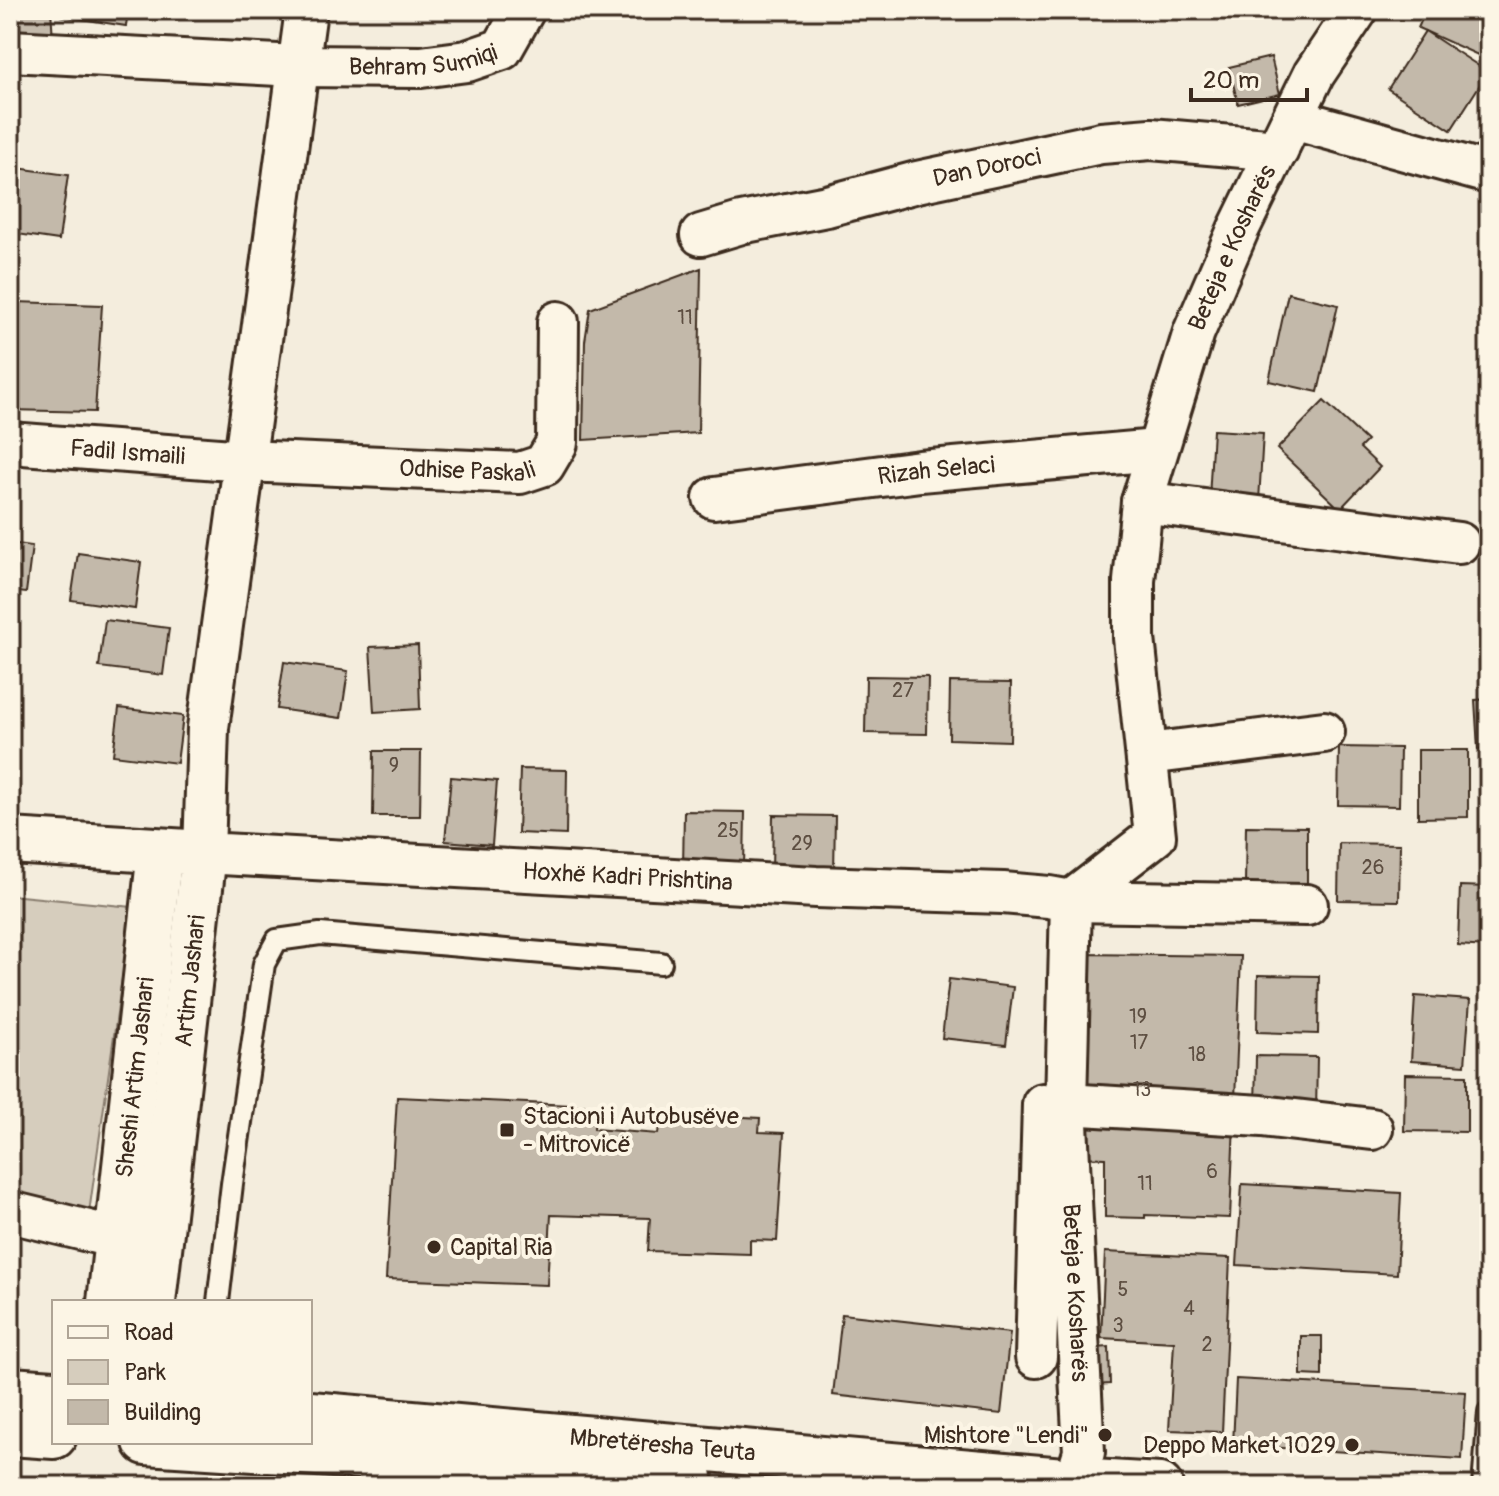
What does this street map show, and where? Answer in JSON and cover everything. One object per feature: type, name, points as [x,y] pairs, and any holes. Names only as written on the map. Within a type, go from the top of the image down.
[{"type":"main road","points":[[10,841],[204,853]]},
{"type":"main road","name":"Sheshi Artim Jashari","points":[[110,1300],[160,851]]},
{"type":"main road","name":"Artim Jashari","points":[[153,1300],[204,853]]},
{"type":"main road","points":[[10,1390],[52,1393]]},
{"type":"main road","name":"Mbretëresha Teuta","points":[[312,1414],[1160,1486]]},
{"type":"main road","points":[[10,1433],[52,1436]]},
{"type":"main road","name":"Mbretëresha Teuta","points":[[177,1444],[828,1486]]},
{"type":"street","points":[[204,853],[208,728],[306,10]]},
{"type":"street","name":"Behram Sumiqi","points":[[10,51],[297,66],[421,67],[467,61],[502,49],[524,10]]},
{"type":"street","name":"Beteja e Kosharës","points":[[1075,1481],[1084,1452],[1084,1411],[1066,1104],[1060,899],[1155,836],[1134,638],[1134,581],[1142,502],[1194,332],[1238,230],[1314,74],[1357,10]]},
{"type":"street","name":"Dan Doroci","points":[[701,235],[917,182],[1101,143],[1151,139],[1285,135],[1489,173]]},
{"type":"street","name":"Odhise Paskali","points":[[245,461],[520,473],[544,465],[557,443],[558,322]]},
{"type":"street","name":"Fadil Ismaili","points":[[10,443],[245,461]]},
{"type":"street","name":"Rizah Selaci","points":[[714,498],[920,471],[1157,450]]},
{"type":"street","points":[[1142,502],[1459,543]]},
{"type":"street","points":[[1148,754],[1324,732]]},
{"type":"street","name":"Hoxhë Kadri Prishtina","points":[[204,853],[1060,899]]},
{"type":"street","points":[[1036,1357],[1060,899],[1307,905]]},
{"type":"street","points":[[1066,1104],[1262,1116],[1372,1129]]},
{"type":"street","points":[[10,1212],[117,1238]]},
{"type":"lane","points":[[218,1300],[264,964],[277,940],[320,934],[661,963]]},
{"type":"lane","points":[[1483,1486],[1489,1412]]},
{"type":"green space","points":[[10,895],[132,907],[89,1213],[10,1198]]},
{"type":"building","points":[[10,10],[51,10],[53,38],[10,41]]},
{"type":"building","points":[[63,10],[128,10],[126,26],[62,16]]},
{"type":"building","points":[[1426,10],[1489,10],[1489,60],[1418,28]]},
{"type":"building","points":[[1425,31],[1488,72],[1451,130],[1388,89]]},
{"type":"building","points":[[1271,57],[1280,94],[1238,104],[1229,67]]},
{"type":"building","points":[[10,167],[68,175],[59,240],[10,233]]},
{"type":"building","points":[[701,268],[698,433],[583,440],[585,341],[590,309]]},
{"type":"building","points":[[1288,293],[1338,305],[1318,392],[1269,381]]},
{"type":"building","points":[[16,302],[102,305],[95,412],[10,410]]},
{"type":"building","points":[[1324,401],[1367,441],[1360,448],[1380,467],[1340,509],[1277,449]]},
{"type":"building","points":[[1213,430],[1263,433],[1259,501],[1209,498]]},
{"type":"building","points":[[10,543],[32,546],[26,593],[10,591]]},
{"type":"building","points":[[78,553],[141,562],[135,609],[71,600]]},
{"type":"building","points":[[105,620],[169,628],[163,675],[99,667]]},
{"type":"building","points":[[418,645],[420,709],[374,712],[370,647]]},
{"type":"building","points":[[284,662],[348,671],[341,718],[277,709]]},
{"type":"building","points":[[866,676],[928,677],[927,734],[865,733]]},
{"type":"building","points":[[950,682],[1011,683],[1010,741],[949,739]]},
{"type":"building","points":[[1489,699],[1489,748],[1478,749],[1475,700]]},
{"type":"building","points":[[119,708],[183,716],[177,763],[113,755]]},
{"type":"building","points":[[1339,747],[1400,748],[1399,806],[1338,805]]},
{"type":"building","points":[[1418,750],[1468,750],[1468,817],[1418,818]]},
{"type":"building","points":[[374,751],[421,751],[420,816],[373,816]]},
{"type":"building","points":[[1482,765],[1489,765],[1489,813],[1486,813]]},
{"type":"building","points":[[520,769],[567,770],[566,835],[518,833]]},
{"type":"building","points":[[451,777],[497,781],[492,845],[445,841]]},
{"type":"building","points":[[684,811],[745,812],[744,869],[683,868]]},
{"type":"building","points":[[773,815],[835,816],[834,873],[772,872]]},
{"type":"building","points":[[1246,826],[1307,827],[1307,884],[1245,883]]},
{"type":"building","points":[[1339,843],[1400,844],[1399,901],[1338,900]]},
{"type":"building","points":[[1460,886],[1489,887],[1487,947],[1458,945]]},
{"type":"building","points":[[1081,954],[1241,956],[1230,1218],[1105,1217],[1105,1158],[1078,1157]]},
{"type":"building","points":[[1258,975],[1319,976],[1318,1034],[1257,1032]]},
{"type":"building","points":[[949,979],[1013,987],[1006,1045],[942,1038]]},
{"type":"building","points":[[1415,996],[1470,1000],[1465,1065],[1411,1061]]},
{"type":"building","points":[[1256,1056],[1317,1057],[1316,1114],[1255,1113]]},
{"type":"building","points":[[1405,1074],[1467,1075],[1467,1132],[1404,1131]]},
{"type":"building","points":[[397,1097],[595,1106],[594,1129],[658,1134],[661,1112],[760,1118],[759,1132],[784,1133],[777,1241],[750,1240],[750,1254],[648,1251],[650,1218],[551,1215],[547,1285],[386,1279]]},
{"type":"building","points":[[1242,1184],[1401,1193],[1397,1274],[1237,1265]]},
{"type":"building","points":[[1105,1252],[1230,1258],[1222,1432],[1169,1430],[1174,1342],[1101,1338]]},
{"type":"building","points":[[842,1314],[1010,1333],[1001,1414],[833,1395]]},
{"type":"building","points":[[1301,1336],[1322,1336],[1322,1376],[1301,1375]]},
{"type":"building","points":[[1109,1347],[1110,1384],[1096,1385],[1095,1348]]},
{"type":"building","points":[[1236,1379],[1466,1392],[1462,1459],[1233,1445]]},
{"type":"place","name":"Stacioni i Autobusëve - Mitrovicë","points":[[507,1130]]},
{"type":"place","name":"Capital Ria","points":[[434,1247]]},
{"type":"place","name":"Mishtore \"Lendi\"","points":[[1105,1435]]},
{"type":"place","name":"Deppo Market 1029","points":[[1352,1445]]}]
